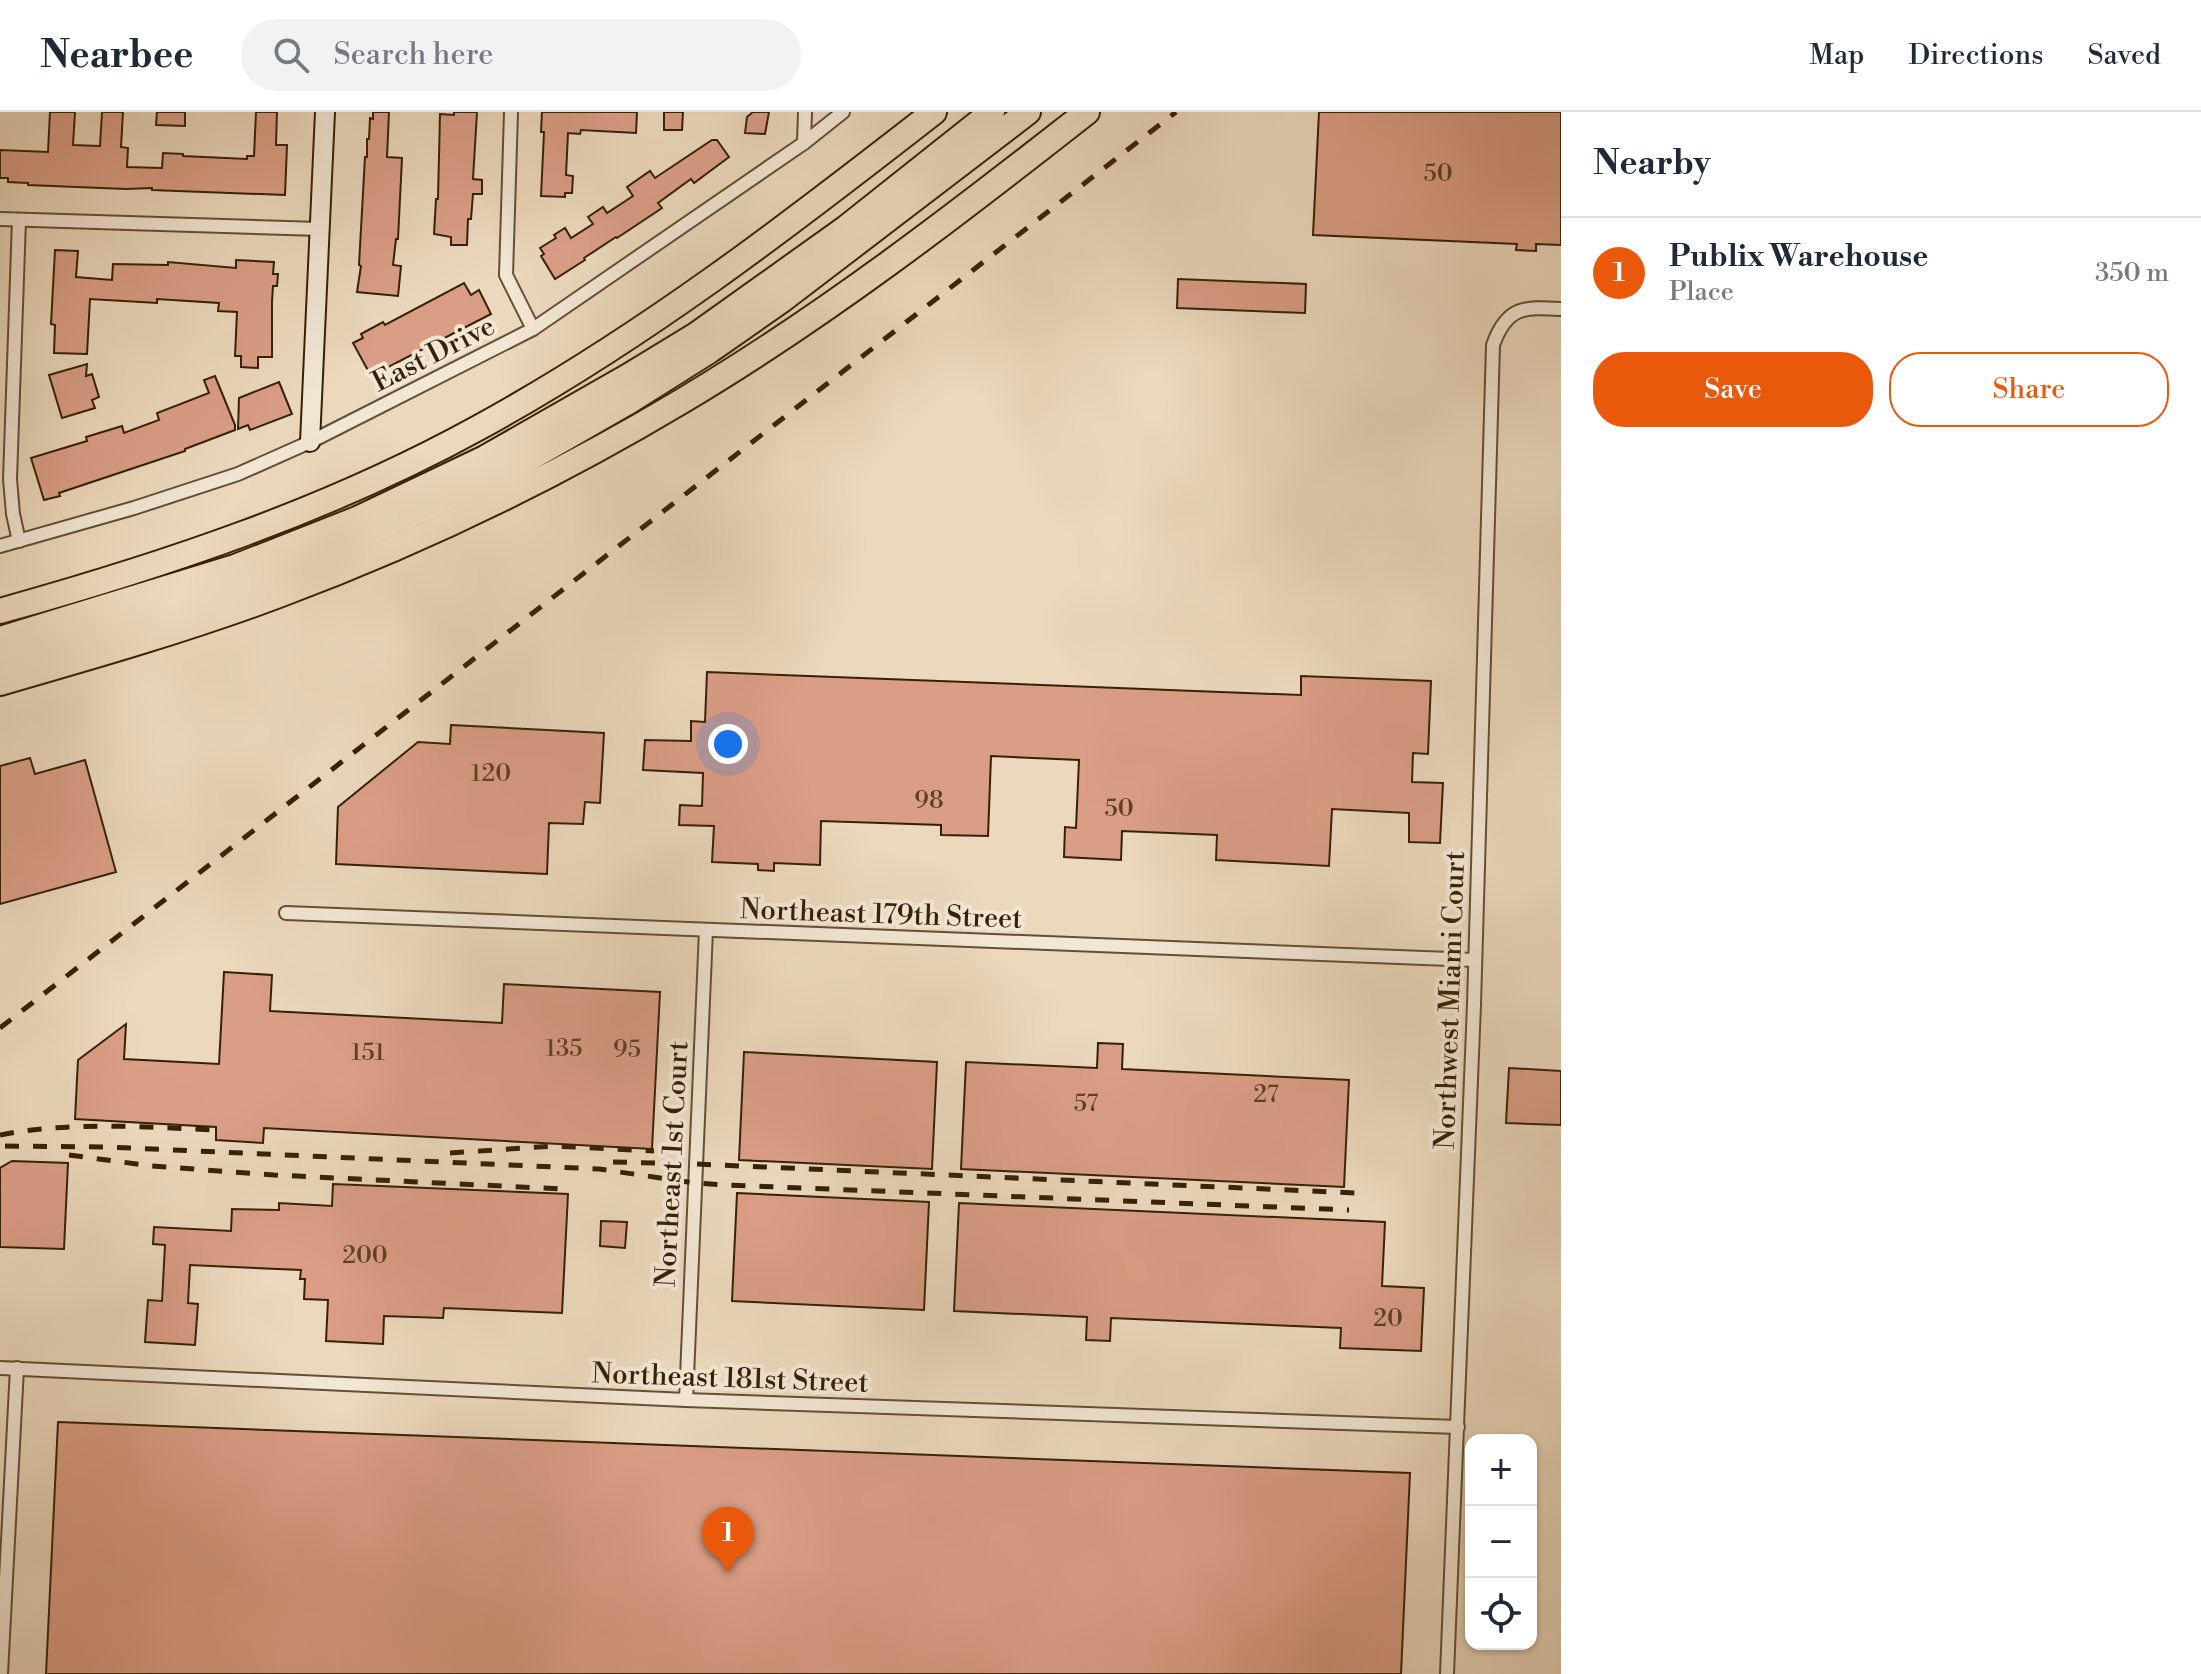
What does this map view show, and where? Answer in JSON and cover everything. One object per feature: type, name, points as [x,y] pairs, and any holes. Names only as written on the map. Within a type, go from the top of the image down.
[{"type":"highway","points":[[0,611],[141,570],[290,517],[477,429],[578,371],[684,301],[934,112]]},
{"type":"highway","points":[[0,639],[235,567],[357,519],[485,458],[696,335],[846,228],[992,112]]},
{"type":"highway","points":[[0,661],[209,598],[308,561],[497,477],[628,402],[709,351],[782,300],[1028,112]]},
{"type":"highway","points":[[0,683],[192,625],[337,573],[457,520],[576,459],[681,402],[829,306],[990,188],[1087,112]]},
{"type":"street","points":[[310,442],[325,112]]},
{"type":"street","points":[[511,112],[506,275],[533,329]]},
{"type":"street","points":[[804,143],[805,112]]},
{"type":"street","name":"East Drive","points":[[0,546],[134,508],[238,474],[310,442],[533,329],[804,143],[843,112]]},
{"type":"street","points":[[0,219],[320,229]]},
{"type":"street","points":[[19,220],[10,479],[19,541]]},
{"type":"street","name":"Northwest Miami Court","points":[[1447,1674],[1475,960],[1493,345],[1498,329],[1519,310],[1529,307],[1561,309]]},
{"type":"street","name":"Northeast 179th Street","points":[[286,913],[1475,960]]},
{"type":"street","name":"Northeast 1st Court","points":[[686,1400],[706,930]]},
{"type":"street","name":"Northeast 181st Street","points":[[0,1368],[686,1400],[1458,1427]]},
{"type":"street","points":[[1,1674],[17,1368]]},
{"type":"building","points":[[50,112],[75,112],[73,145],[100,146],[102,112],[123,112],[121,147],[128,148],[127,167],[162,168],[163,153],[247,159],[247,156],[254,156],[256,112],[277,112],[276,145],[287,145],[285,195],[28,185],[0,178],[0,150],[48,152]]},
{"type":"building","points":[[157,112],[185,112],[185,126],[156,125]]},
{"type":"building","points":[[373,112],[389,112],[387,157],[402,158],[398,239],[393,265],[401,266],[398,296],[357,292],[361,266],[365,157]]},
{"type":"building","points":[[454,112],[477,112],[473,179],[482,180],[482,194],[473,194],[467,245],[451,245],[451,237],[434,234],[440,114],[454,115]]},
{"type":"building","points":[[542,112],[637,112],[636,133],[581,130],[580,134],[568,133],[566,175],[573,176],[572,193],[565,193],[565,197],[541,196]]},
{"type":"building","points":[[664,112],[683,112],[682,130],[664,130]]},
{"type":"building","points":[[753,112],[769,112],[765,134],[745,133],[747,117]]},
{"type":"building","points":[[1319,112],[1561,112],[1561,245],[1536,244],[1536,251],[1516,250],[1517,244],[1313,235]]},
{"type":"building","points":[[712,140],[717,140],[729,157],[694,183],[691,179],[658,203],[662,208],[555,279],[541,256],[544,254],[540,248],[556,238],[554,235],[565,228],[571,238],[593,224],[588,217],[603,207],[607,213],[633,196],[627,187],[650,171],[655,178]]},
{"type":"building","points":[[55,250],[78,251],[76,277],[112,280],[113,264],[168,265],[168,262],[236,268],[236,260],[274,262],[273,274],[278,274],[277,286],[273,286],[272,357],[258,357],[258,368],[241,367],[241,356],[235,356],[237,312],[218,311],[219,303],[157,299],[157,303],[90,299],[87,354],[54,353],[55,325],[51,324]]},
{"type":"building","points":[[1178,279],[1306,284],[1305,313],[1177,308]]},
{"type":"building","points":[[464,283],[471,295],[479,290],[491,314],[371,376],[353,343],[363,338],[361,334],[383,322],[385,325]]},
{"type":"building","points":[[87,364],[86,376],[92,374],[99,397],[92,400],[95,408],[62,418],[49,375]]},
{"type":"building","points":[[215,376],[235,430],[185,451],[44,500],[31,458],[87,441],[86,437],[122,426],[124,433],[159,420],[157,413],[209,393],[204,380]]},
{"type":"building","points":[[279,382],[292,414],[250,430],[248,425],[238,429],[239,398]]},
{"type":"building","points":[[707,672],[1301,695],[1301,676],[1431,681],[1428,754],[1413,753],[1412,782],[1443,783],[1440,843],[1409,842],[1409,813],[1332,809],[1329,866],[1216,860],[1217,835],[1122,831],[1121,860],[1064,857],[1065,827],[1076,828],[1079,760],[991,756],[988,836],[941,835],[941,825],[821,821],[820,865],[774,863],[774,871],[758,870],[758,864],[712,862],[714,826],[679,825],[680,805],[702,806],[703,773],[643,770],[645,740],[691,741],[691,721],[705,722]]},
{"type":"building","points":[[451,725],[604,733],[600,803],[585,802],[583,824],[549,823],[547,874],[336,864],[338,807],[418,742],[450,744]]},
{"type":"building","points":[[30,758],[35,774],[85,760],[116,872],[0,904],[0,766]]},
{"type":"building","points":[[224,972],[272,975],[270,1011],[502,1023],[504,984],[660,992],[652,1149],[264,1128],[263,1143],[216,1140],[216,1127],[75,1119],[78,1060],[126,1024],[124,1059],[219,1064]]},
{"type":"building","points":[[1098,1043],[1123,1044],[1122,1069],[1349,1080],[1344,1187],[961,1169],[966,1062],[1097,1068]]},
{"type":"building","points":[[744,1052],[937,1062],[932,1169],[739,1160]]},
{"type":"building","points":[[1509,1068],[1561,1071],[1561,1125],[1506,1123]]},
{"type":"building","points":[[12,1161],[68,1163],[64,1249],[0,1247],[0,1168]]},
{"type":"building","points":[[333,1184],[568,1194],[562,1313],[444,1308],[443,1318],[384,1316],[383,1344],[326,1341],[328,1300],[304,1299],[305,1279],[300,1279],[301,1270],[190,1265],[188,1303],[198,1304],[195,1345],[145,1342],[148,1300],[162,1301],[165,1245],[153,1244],[154,1227],[231,1231],[232,1209],[279,1210],[279,1203],[332,1206]]},
{"type":"building","points":[[737,1193],[929,1202],[924,1310],[732,1301]]},
{"type":"building","points":[[959,1203],[1385,1222],[1382,1286],[1424,1288],[1421,1351],[1340,1348],[1341,1328],[1111,1318],[1110,1341],[1086,1340],[1087,1317],[954,1311]]},
{"type":"building","points":[[601,1221],[627,1222],[625,1248],[600,1246]]},
{"type":"building","points":[[58,1422],[1410,1473],[1401,1674],[46,1674]]},
{"type":"railway","points":[[0,1028],[1176,112]]},
{"type":"railway","points":[[0,1135],[81,1126],[216,1130]]},
{"type":"railway","points":[[5,1146],[106,1147],[599,1169],[727,1185],[1349,1210]]},
{"type":"railway","points":[[450,1153],[554,1146],[654,1151]]},
{"type":"railway","points":[[69,1155],[152,1166],[274,1175],[563,1189]]},
{"type":"railway","points":[[613,1162],[1357,1193]]},
{"type":"place","name":"Publix Warehouse","points":[[728,1573]]}]
